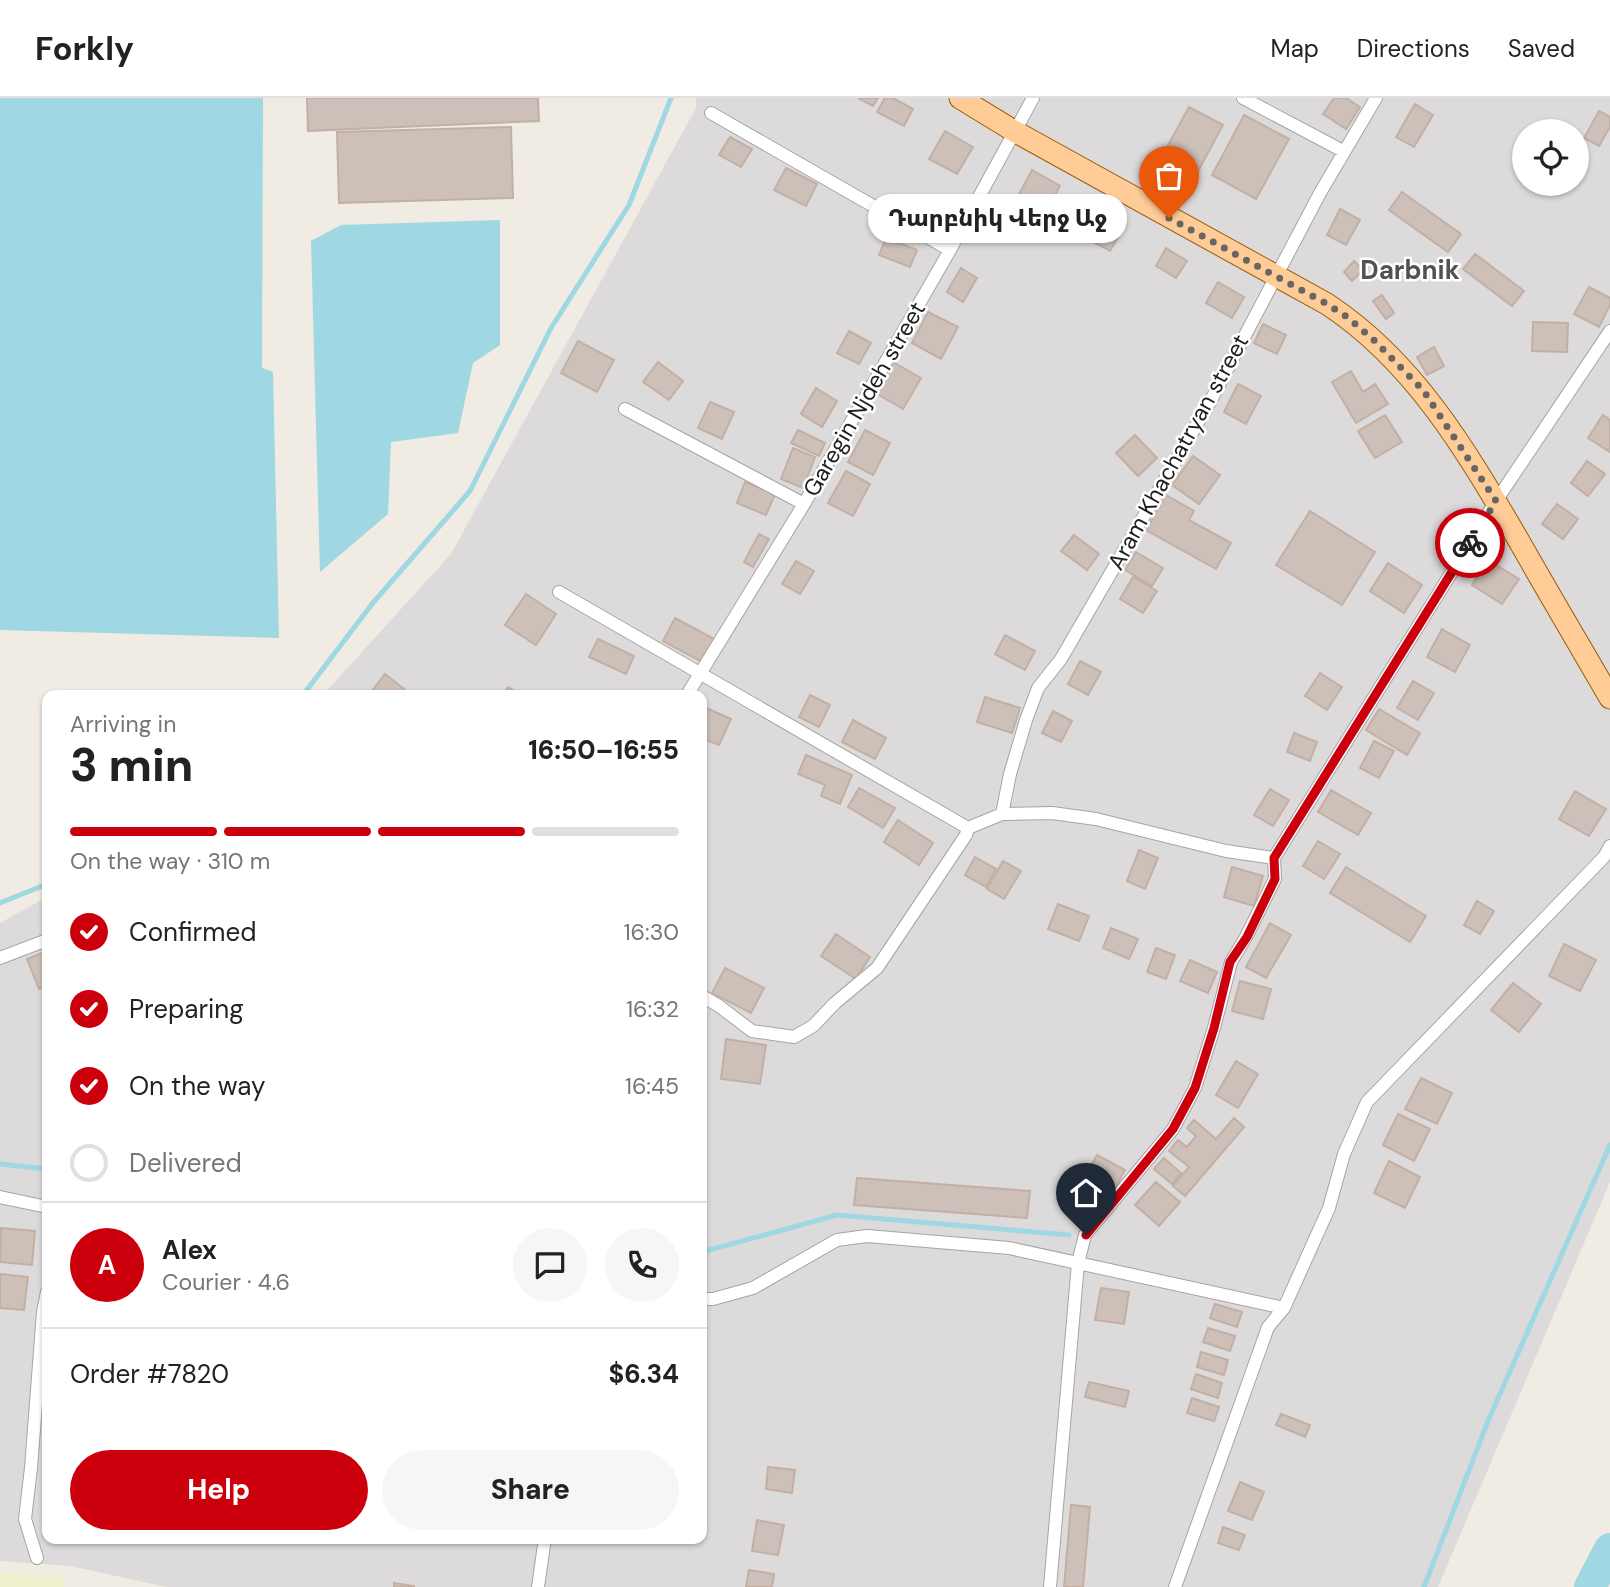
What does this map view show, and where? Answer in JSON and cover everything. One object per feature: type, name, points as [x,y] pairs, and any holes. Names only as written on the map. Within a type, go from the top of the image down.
[{"type":"main road","points":[[960,98],[1014,131],[1347,317],[1423,390],[1496,501],[1610,698]]},
{"type":"street","name":"Garegin Njdeh street","points":[[690,690],[804,504],[950,250],[1033,98]]},
{"type":"street","points":[[1243,98],[1343,151]]},
{"type":"street","name":"Aram Khachatryan street","points":[[1002,814],[1017,746],[1038,688],[1061,659],[1211,400],[1275,275],[1343,151],[1376,98]]},
{"type":"street","points":[[712,113],[950,250]]},
{"type":"street","points":[[1050,1587],[1079,1263],[1086,1235],[1173,1129],[1195,1088],[1214,1028],[1230,962],[1247,937],[1275,879],[1274,858],[1496,501],[1610,331]]},
{"type":"street","points":[[625,409],[804,504]]},
{"type":"street","points":[[559,592],[968,828]]},
{"type":"street","points":[[968,828],[1002,814],[1052,813],[1096,818],[1226,851],[1274,858]]},
{"type":"street","points":[[707,999],[752,1031],[794,1037],[813,1026],[835,1003],[877,968],[911,921],[968,828]]},
{"type":"street","points":[[1175,1587],[1268,1327],[1284,1308],[1329,1208],[1344,1154],[1367,1102],[1514,952],[1604,857],[1610,846]]},
{"type":"street","points":[[0,958],[42,942]]},
{"type":"street","points":[[0,1197],[42,1206]]},
{"type":"street","points":[[707,1299],[753,1289],[838,1240],[867,1236],[1009,1248],[1284,1308]]},
{"type":"street","points":[[37,1558],[25,1519],[42,1325]]},
{"type":"street","points":[[537,1587],[544,1544]]},
{"type":"shaded area","name":"Darbnik","points":[[696,98],[1610,98],[1610,1182],[1438,1587],[167,1587],[70,1566],[0,1561],[0,923],[42,900],[42,1544],[707,1544],[707,690],[328,690],[451,554],[696,108]]},
{"type":"green space","points":[[0,1573],[65,1578],[64,1587],[0,1587]]},
{"type":"water","points":[[0,98],[263,98],[262,368],[273,372],[279,638],[0,630]]},
{"type":"water","points":[[500,220],[500,345],[473,363],[458,433],[391,442],[388,514],[320,572],[311,241],[341,225]]},
{"type":"building","points":[[307,98],[538,98],[539,121],[308,131]]},
{"type":"building","points":[[858,98],[878,98],[873,106]]},
{"type":"building","points":[[885,98],[893,98],[913,109],[904,126],[877,112]]},
{"type":"building","points":[[1334,98],[1346,98],[1360,107],[1346,129],[1323,114]]},
{"type":"building","points":[[1415,104],[1433,115],[1414,147],[1396,137]]},
{"type":"building","points":[[1189,107],[1223,125],[1195,177],[1161,158]]},
{"type":"building","points":[[1599,111],[1610,117],[1610,127],[1599,146],[1589,141],[1589,129]]},
{"type":"building","points":[[1244,115],[1289,139],[1256,199],[1212,175]]},
{"type":"building","points":[[511,127],[513,198],[339,203],[337,132]]},
{"type":"building","points":[[945,131],[973,147],[957,174],[929,159]]},
{"type":"building","points":[[730,137],[752,149],[741,167],[719,155]]},
{"type":"building","points":[[786,168],[817,184],[806,206],[774,190]]},
{"type":"building","points":[[1032,170],[1060,186],[1045,213],[1017,198]]},
{"type":"building","points":[[1402,192],[1461,234],[1448,252],[1389,210]]},
{"type":"building","points":[[1098,208],[1126,224],[1110,251],[1082,236]]},
{"type":"building","points":[[1340,209],[1360,220],[1346,245],[1327,235]]},
{"type":"building","points":[[886,238],[917,250],[910,267],[879,255]]},
{"type":"building","points":[[1166,248],[1187,261],[1176,278],[1156,266]]},
{"type":"building","points":[[1475,254],[1524,291],[1512,306],[1463,269]]},
{"type":"building","points":[[1354,261],[1363,270],[1352,281],[1344,272]]},
{"type":"building","points":[[961,268],[977,278],[963,302],[947,292]]},
{"type":"building","points":[[1218,282],[1244,297],[1232,318],[1206,303]]},
{"type":"building","points":[[1589,287],[1610,298],[1610,305],[1599,327],[1574,314]]},
{"type":"building","points":[[1382,295],[1394,313],[1386,319],[1373,301]]},
{"type":"building","points":[[928,312],[958,327],[941,359],[912,343]]},
{"type":"building","points":[[1533,322],[1568,323],[1567,352],[1532,351]]},
{"type":"building","points":[[1263,324],[1286,335],[1277,354],[1254,343]]},
{"type":"building","points":[[849,331],[871,343],[859,364],[837,353]]},
{"type":"building","points":[[578,341],[614,360],[597,392],[561,373]]},
{"type":"building","points":[[1434,347],[1444,366],[1427,375],[1417,357]]},
{"type":"building","points":[[658,362],[683,381],[669,400],[643,382]]},
{"type":"building","points":[[893,362],[921,378],[903,409],[874,392]]},
{"type":"building","points":[[1351,371],[1363,392],[1375,384],[1388,404],[1356,423],[1332,382]]},
{"type":"building","points":[[1238,384],[1261,396],[1246,424],[1224,412]]},
{"type":"building","points":[[816,388],[837,401],[822,427],[801,414]]},
{"type":"building","points":[[710,402],[734,412],[722,439],[698,428]]},
{"type":"building","points":[[1385,415],[1402,442],[1375,458],[1358,431]]},
{"type":"building","points":[[1603,415],[1610,420],[1610,452],[1588,438]]},
{"type":"building","points":[[798,430],[825,443],[819,456],[791,443]]},
{"type":"building","points":[[865,430],[890,443],[873,475],[848,462]]},
{"type":"building","points":[[1135,435],[1157,458],[1138,476],[1116,453]]},
{"type":"building","points":[[793,448],[815,457],[803,488],[781,479]]},
{"type":"building","points":[[1193,456],[1220,475],[1199,504],[1172,485]]},
{"type":"building","points":[[1587,461],[1605,474],[1588,496],[1571,483]]},
{"type":"building","points":[[846,471],[870,484],[853,516],[828,503]]},
{"type":"building","points":[[745,482],[775,494],[766,515],[737,503]]},
{"type":"building","points":[[1166,495],[1194,511],[1189,520],[1231,543],[1216,569],[1146,530]]},
{"type":"building","points":[[1557,504],[1578,519],[1563,539],[1542,524]]},
{"type":"building","points":[[1310,511],[1375,552],[1342,605],[1276,565]]},
{"type":"building","points":[[759,534],[769,539],[753,567],[744,562]]},
{"type":"building","points":[[1074,535],[1099,554],[1087,570],[1061,551]]},
{"type":"building","points":[[1136,552],[1163,568],[1152,586],[1125,570]]},
{"type":"building","points":[[1488,560],[1519,579],[1502,604],[1472,585]]},
{"type":"building","points":[[796,561],[814,571],[800,594],[782,584]]},
{"type":"building","points":[[1388,563],[1422,585],[1404,613],[1370,591]]},
{"type":"building","points":[[1133,577],[1157,591],[1143,613],[1120,599]]},
{"type":"building","points":[[526,594],[556,614],[536,645],[505,625]]},
{"type":"building","points":[[675,618],[714,639],[702,662],[663,641]]},
{"type":"building","points":[[1442,629],[1470,645],[1455,672],[1427,657]]},
{"type":"building","points":[[1005,635],[1035,651],[1025,670],[995,654]]},
{"type":"building","points":[[598,639],[634,656],[626,674],[589,657]]},
{"type":"building","points":[[1080,661],[1101,672],[1088,695],[1068,684]]},
{"type":"building","points":[[1320,673],[1342,687],[1327,710],[1305,696]]},
{"type":"building","points":[[385,674],[404,689],[403,690],[373,690]]},
{"type":"building","points":[[1413,681],[1434,693],[1418,720],[1397,708]]},
{"type":"building","points":[[810,695],[830,705],[819,727],[799,717]]},
{"type":"building","points":[[985,697],[1020,708],[1012,733],[977,722]]},
{"type":"building","points":[[707,708],[731,719],[719,745],[707,740]]},
{"type":"building","points":[[1379,709],[1420,733],[1407,755],[1366,730]]},
{"type":"building","points":[[1053,711],[1072,721],[1061,742],[1042,733]]},
{"type":"building","points":[[853,720],[886,738],[875,759],[842,742]]},
{"type":"building","points":[[1294,733],[1317,742],[1310,761],[1287,752]]},
{"type":"building","points":[[1374,741],[1394,751],[1379,778],[1360,768]]},
{"type":"building","points":[[806,755],[852,775],[840,804],[821,796],[825,785],[798,774]]},
{"type":"building","points":[[859,788],[895,808],[883,828],[848,807]]},
{"type":"building","points":[[1270,789],[1289,800],[1273,826],[1254,815]]},
{"type":"building","points":[[1331,790],[1371,813],[1358,835],[1318,812]]},
{"type":"building","points":[[1575,791],[1606,809],[1589,836],[1559,819]]},
{"type":"building","points":[[898,820],[933,843],[919,865],[884,842]]},
{"type":"building","points":[[1318,841],[1340,854],[1324,879],[1303,866]]},
{"type":"building","points":[[1139,850],[1158,858],[1145,889],[1127,881]]},
{"type":"building","points":[[975,857],[996,869],[986,887],[965,875]]},
{"type":"building","points":[[1003,861],[1021,871],[1004,899],[987,889]]},
{"type":"building","points":[[1232,867],[1263,876],[1254,906],[1224,897]]},
{"type":"building","points":[[1346,867],[1426,916],[1410,942],[1330,893]]},
{"type":"building","points":[[1477,901],[1494,911],[1480,934],[1464,925]]},
{"type":"building","points":[[1058,904],[1089,916],[1079,941],[1048,929]]},
{"type":"building","points":[[1270,923],[1291,935],[1266,978],[1246,967]]},
{"type":"building","points":[[1111,928],[1138,939],[1129,959],[1103,948]]},
{"type":"building","points":[[836,934],[870,957],[856,979],[821,956]]},
{"type":"building","points":[[1564,944],[1596,960],[1580,991],[1549,976]]},
{"type":"building","points":[[1156,948],[1175,955],[1166,979],[1147,972]]},
{"type":"building","points":[[42,953],[42,988],[39,989],[27,959]]},
{"type":"building","points":[[1190,960],[1217,972],[1208,993],[1180,981]]},
{"type":"building","points":[[725,968],[764,988],[751,1013],[712,993]]},
{"type":"building","points":[[1240,981],[1271,989],[1263,1019],[1232,1011]]},
{"type":"building","points":[[1513,983],[1541,1004],[1519,1032],[1491,1010]]},
{"type":"building","points":[[726,1039],[766,1045],[760,1084],[721,1079]]},
{"type":"building","points":[[1236,1061],[1258,1074],[1238,1108],[1216,1095]]},
{"type":"building","points":[[1421,1078],[1452,1093],[1437,1124],[1405,1109]]},
{"type":"building","points":[[1398,1114],[1430,1129],[1414,1161],[1383,1145]]},
{"type":"building","points":[[1234,1118],[1244,1127],[1185,1196],[1173,1186],[1189,1167],[1169,1151],[1178,1140],[1187,1147],[1196,1136],[1187,1128],[1194,1120],[1216,1139]]},
{"type":"building","points":[[1097,1155],[1125,1170],[1110,1198],[1082,1183]]},
{"type":"building","points":[[1164,1158],[1181,1173],[1172,1184],[1154,1169]]},
{"type":"building","points":[[1389,1161],[1420,1177],[1405,1208],[1374,1193]]},
{"type":"building","points":[[857,1178],[1030,1191],[1027,1218],[854,1205]]},
{"type":"building","points":[[1156,1182],[1180,1202],[1159,1226],[1135,1205]]},
{"type":"building","points":[[1,1228],[35,1231],[32,1265],[0,1262]]},
{"type":"building","points":[[0,1274],[28,1277],[24,1310],[0,1308]]},
{"type":"building","points":[[1101,1288],[1129,1292],[1124,1324],[1095,1320]]},
{"type":"building","points":[[1215,1304],[1242,1312],[1237,1327],[1210,1318]]},
{"type":"building","points":[[1208,1328],[1235,1336],[1230,1351],[1203,1342]]},
{"type":"building","points":[[1201,1352],[1228,1360],[1224,1375],[1197,1367]]},
{"type":"building","points":[[1196,1374],[1222,1383],[1218,1398],[1191,1389]]},
{"type":"building","points":[[1089,1382],[1129,1391],[1125,1407],[1085,1397]]},
{"type":"building","points":[[1192,1398],[1219,1407],[1214,1421],[1187,1413]]},
{"type":"building","points":[[1281,1414],[1310,1425],[1305,1437],[1276,1425]]},
{"type":"building","points":[[768,1467],[795,1470],[792,1493],[766,1489]]},
{"type":"building","points":[[1240,1482],[1264,1492],[1252,1520],[1228,1511]]},
{"type":"building","points":[[1071,1505],[1090,1507],[1083,1587],[1064,1587]]},
{"type":"building","points":[[757,1520],[784,1525],[778,1555],[752,1551]]},
{"type":"building","points":[[1223,1527],[1245,1535],[1239,1550],[1218,1543]]},
{"type":"building","points":[[749,1570],[774,1574],[772,1587],[746,1587]]},
{"type":"building","points":[[394,1583],[414,1586],[414,1587],[394,1587]]},
{"type":"waterway","points":[[307,690],[372,604],[470,491],[551,328],[629,205],[671,98]]},
{"type":"waterway","points":[[0,903],[42,886]]},
{"type":"waterway","points":[[1424,1587],[1488,1421],[1610,1145]]},
{"type":"waterway","points":[[0,1164],[42,1168]]},
{"type":"waterway","points":[[707,1251],[837,1215],[1069,1235]]},
{"type":"waterway","points":[[1590,1587],[1610,1549]]},
{"type":"way so far","points":[[1169,218],[1347,317],[1423,390],[1496,501],[1470,543]]},
{"type":"place","name":"Դարբնիկ Վերջ Աջ","points":[[1169,218]]},
{"type":"district","name":"Darbnik","points":[[1410,270]]},
{"type":"route","points":[[1086,1235],[1173,1129],[1195,1088],[1214,1028],[1230,962],[1247,937],[1275,879],[1274,858],[1470,543]]}]
